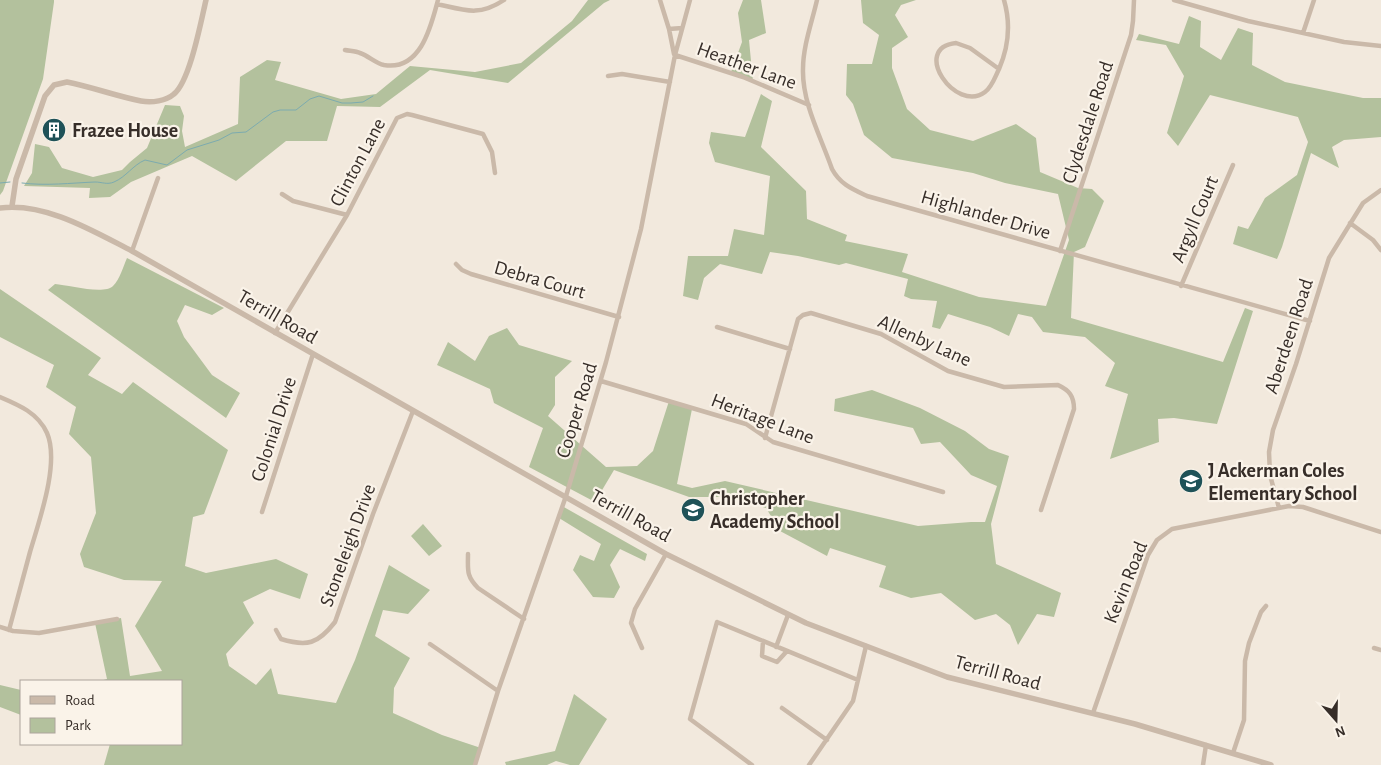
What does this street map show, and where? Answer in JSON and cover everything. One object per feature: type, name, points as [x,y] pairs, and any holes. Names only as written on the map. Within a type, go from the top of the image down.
[{"type":"street","points":[[12,206],[16,179],[45,96],[54,85],[67,82],[143,101],[163,100],[174,94],[184,78],[206,0]]},
{"type":"street","points":[[345,50],[360,52],[386,65],[399,65],[416,53],[427,37],[438,2],[478,12],[494,7],[504,0]]},
{"type":"street","name":"Cooper Road","points":[[660,0],[675,55]]},
{"type":"street","name":"Cooper Road","points":[[475,765],[498,691],[566,496],[619,317],[641,229],[675,55],[690,0]]},
{"type":"street","name":"Highlander Drive","points":[[817,0],[803,67],[804,85],[809,105],[832,169],[836,177],[846,186],[866,196],[1310,321]]},
{"type":"street","points":[[999,69],[970,48],[956,43],[942,48],[937,59],[937,68],[942,78],[956,90],[967,96],[977,96],[986,91],[999,69],[1005,54],[1008,37],[1008,18],[1004,0]]},
{"type":"street","name":"Clydesdale Road","points":[[1060,251],[1131,35],[1134,21],[1134,0]]},
{"type":"street","points":[[1174,0],[1248,21],[1344,42],[1381,46]]},
{"type":"street","points":[[1304,33],[1314,0]]},
{"type":"street","points":[[669,30],[682,28]]},
{"type":"street","name":"Heather Lane","points":[[675,55],[743,76],[809,105]]},
{"type":"street","points":[[608,76],[622,74],[670,82]]},
{"type":"street","name":"Clinton Lane","points":[[275,333],[347,215],[397,118],[412,115],[483,134],[492,152],[495,173]]},
{"type":"street","name":"Argyll Court","points":[[1181,286],[1234,165]]},
{"type":"street","points":[[132,251],[158,178]]},
{"type":"street","name":"Aberdeen Road","points":[[1279,508],[1270,475],[1270,441],[1329,258],[1363,203],[1381,190]]},
{"type":"street","points":[[282,194],[293,201],[347,215]]},
{"type":"street","name":"Terrill Road","points":[[0,208],[12,206],[54,214],[132,251],[666,554],[806,623],[947,676],[1135,724],[1272,765]]},
{"type":"street","points":[[1350,223],[1373,240],[1381,250]]},
{"type":"street","name":"Debra Court","points":[[456,264],[462,270],[471,274],[619,317]]},
{"type":"street","name":"Allenby Lane","points":[[765,438],[798,319],[803,315],[811,313],[881,334],[948,371],[1004,387],[1058,385],[1070,393],[1074,400],[1074,409],[1041,510]]},
{"type":"street","points":[[717,327],[790,349]]},
{"type":"street","name":"Colonial Drive","points":[[262,512],[313,354]]},
{"type":"street","name":"Heritage Lane","points":[[601,381],[746,424],[773,442],[943,492]]},
{"type":"street","points":[[0,397],[21,406],[37,418],[46,433],[51,456],[51,468],[39,524],[10,630]]},
{"type":"street","name":"Stoneleigh Drive","points":[[276,630],[281,639],[299,644],[316,640],[327,632],[335,622],[373,514],[414,411]]},
{"type":"street","name":"Kevin Road","points":[[1093,713],[1148,555],[1157,540],[1164,534],[1177,528],[1289,506],[1303,507],[1381,532]]},
{"type":"street","points":[[468,554],[468,574],[472,582],[524,619]]},
{"type":"street","points":[[642,648],[631,623],[635,608],[666,554]]},
{"type":"street","points":[[1233,753],[1244,720],[1245,661],[1248,643],[1261,612],[1266,606]]},
{"type":"street","points":[[776,647],[788,615]]},
{"type":"street","points":[[0,627],[26,633],[39,633],[117,619]]},
{"type":"street","points":[[752,765],[690,719],[717,622],[858,680]]},
{"type":"street","points":[[763,641],[762,656],[777,662],[787,651]]},
{"type":"street","points":[[430,644],[498,691]]},
{"type":"street","points":[[809,765],[853,700],[866,646]]},
{"type":"street","points":[[1374,648],[1381,650]]},
{"type":"street","points":[[782,708],[827,740]]},
{"type":"street","points":[[1203,765],[1206,745]]},
{"type":"green space","points":[[0,0],[54,0],[54,2],[43,79],[0,195]]},
{"type":"green space","points":[[588,0],[610,0],[508,83],[430,70],[380,107],[337,106],[327,141],[286,141],[236,181],[192,156],[131,182],[110,197],[89,198],[90,188],[24,186],[32,173],[35,144],[49,147],[62,168],[93,177],[122,170],[147,148],[165,105],[180,106],[184,116],[182,131],[185,147],[238,124],[240,77],[267,60],[281,62],[275,80],[341,99],[376,94],[410,66],[475,72],[521,63],[572,21]]},
{"type":"green space","points":[[743,0],[761,0],[766,33],[749,40],[753,82],[731,72],[742,42],[738,13]]},
{"type":"green space","points":[[861,0],[916,0],[901,5],[895,15],[908,37],[892,48],[892,68],[907,109],[930,130],[973,141],[1016,124],[1036,138],[1040,172],[1078,188],[1092,189],[1104,201],[1085,247],[1074,252],[1071,318],[1223,362],[1245,308],[1253,311],[1217,424],[1174,418],[1158,419],[1159,442],[1110,459],[1128,394],[1105,386],[1115,363],[1085,337],[1043,332],[1032,317],[1018,314],[1009,336],[990,327],[948,314],[940,329],[932,327],[937,301],[911,299],[904,296],[908,279],[846,263],[839,265],[770,252],[762,274],[720,264],[704,278],[698,300],[683,296],[688,256],[728,256],[734,229],[764,235],[770,176],[715,162],[709,143],[711,132],[745,137],[761,94],[772,101],[761,147],[806,191],[807,219],[847,235],[845,241],[908,254],[902,272],[979,297],[1046,306],[1069,240],[1058,194],[1005,183],[973,173],[892,158],[864,135],[853,104],[846,95],[847,64],[872,64],[879,35],[863,23]]},
{"type":"green space","points":[[1189,16],[1201,21],[1200,47],[1221,60],[1238,28],[1253,33],[1252,65],[1285,82],[1363,98],[1381,98],[1381,137],[1344,140],[1332,147],[1339,168],[1311,153],[1277,259],[1233,244],[1238,226],[1248,229],[1265,198],[1297,175],[1308,142],[1298,117],[1210,95],[1178,146],[1167,133],[1184,76],[1166,45],[1136,40],[1139,34],[1179,44]]},
{"type":"green space","points":[[127,258],[224,308],[212,315],[185,305],[177,321],[184,337],[212,375],[240,393],[226,418],[48,290],[55,284],[94,290],[108,289],[118,280]]},
{"type":"green space","points":[[0,289],[101,358],[88,375],[122,394],[133,382],[228,450],[204,514],[193,517],[185,566],[206,573],[276,559],[308,574],[300,599],[270,589],[243,602],[254,623],[226,654],[229,666],[256,685],[271,668],[278,694],[336,703],[355,660],[389,565],[430,590],[408,614],[383,610],[375,636],[410,658],[394,688],[393,713],[442,735],[481,748],[475,765],[104,765],[110,745],[182,745],[182,680],[104,680],[107,679],[95,623],[121,618],[130,676],[162,671],[135,626],[162,581],[124,580],[84,567],[80,554],[96,513],[91,457],[69,434],[76,407],[46,387],[54,365],[0,337]]},
{"type":"green space","points":[[507,328],[519,345],[572,361],[555,377],[555,405],[548,416],[606,467],[637,466],[653,451],[669,401],[692,409],[677,484],[692,488],[725,481],[918,526],[985,522],[997,486],[971,475],[940,442],[921,444],[913,428],[834,411],[835,399],[872,390],[920,408],[965,431],[989,449],[1009,456],[991,524],[996,564],[1061,593],[1054,617],[1037,614],[1018,645],[1010,625],[996,614],[975,620],[941,593],[911,598],[879,587],[886,566],[830,548],[827,556],[780,531],[766,508],[731,497],[689,497],[614,470],[595,502],[529,467],[543,428],[494,403],[490,389],[437,365],[448,342],[475,361],[489,336]]},
{"type":"green space","points":[[562,506],[647,554],[645,561],[620,549],[610,565],[620,587],[614,598],[593,597],[573,570],[580,555],[594,561],[601,544],[559,518]]},
{"type":"green space","points":[[423,524],[442,546],[429,556],[411,536]]},
{"type":"green space","points":[[0,685],[20,690],[20,715],[0,707]]},
{"type":"green space","points":[[574,694],[607,719],[579,765],[570,765],[556,761],[547,765],[506,765],[505,762],[555,751]]},
{"type":"waterway","points":[[22,183],[111,183],[145,160],[167,165],[187,150],[219,140],[232,133],[246,132],[273,112],[296,110],[310,99],[319,96],[342,103],[363,102],[373,96]]},
{"type":"waterway","points":[[0,183],[10,182]]},
{"type":"place","name":"Frazee House","points":[[54,130]]},
{"type":"place","name":"J Ackerman Coles Elementary School","points":[[1191,481]]},
{"type":"place","name":"Christopher Academy School","points":[[693,510]]}]
